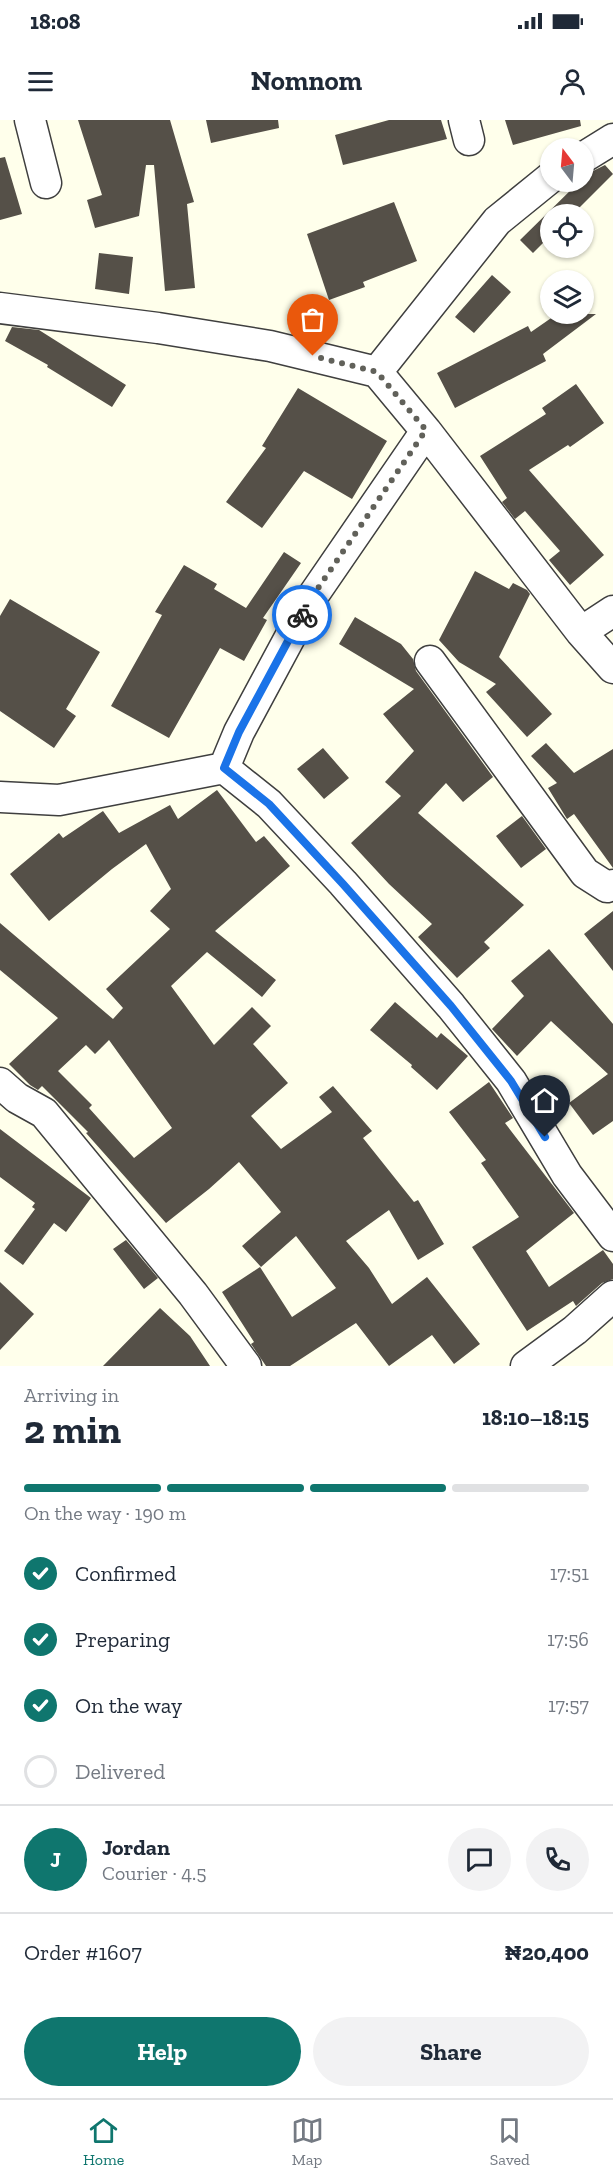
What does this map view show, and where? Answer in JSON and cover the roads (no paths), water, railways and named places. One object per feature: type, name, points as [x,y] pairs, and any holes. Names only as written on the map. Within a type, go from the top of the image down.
[{"type":"street","points":[[30,120],[46,183]]},
{"type":"street","points":[[594,151],[613,139]]},
{"type":"street","points":[[377,372],[497,221],[540,186]]},
{"type":"street","points":[[0,308],[158,328],[270,346],[377,372],[426,430],[581,632],[613,668]]},
{"type":"street","points":[[224,768],[239,732],[310,600],[426,430]]},
{"type":"street","points":[[581,632],[613,611]]},
{"type":"street","points":[[430,661],[585,873],[607,887],[613,885]]},
{"type":"street","points":[[0,797],[59,800],[224,768],[269,804],[451,1006],[511,1081],[567,1175],[613,1236]]},
{"type":"street","points":[[6,1099],[44,1113],[193,1294],[246,1366]]},
{"type":"street","points":[[526,1366],[575,1330],[613,1296]]}]
